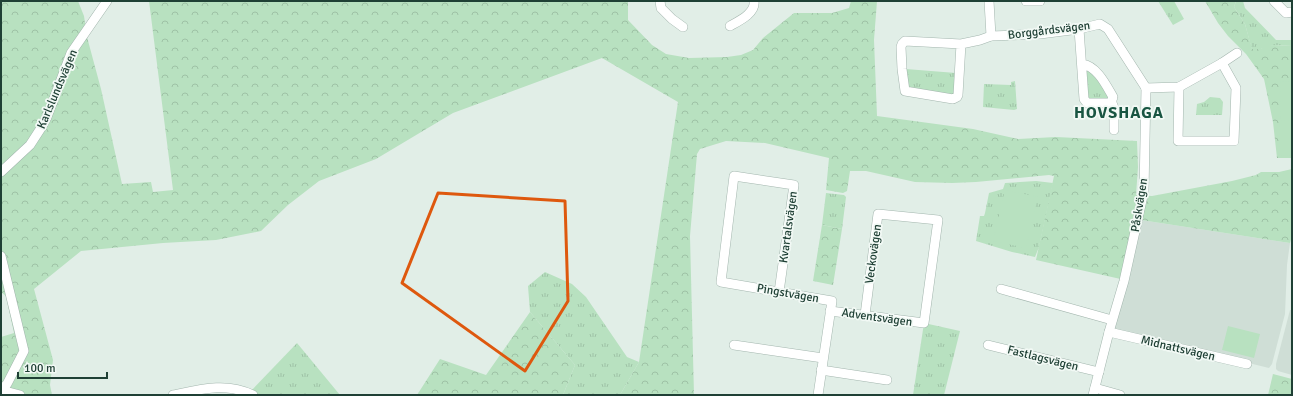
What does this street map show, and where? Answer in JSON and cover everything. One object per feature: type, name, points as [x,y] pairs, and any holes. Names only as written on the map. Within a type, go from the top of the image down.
[{"type":"street","name":"Karlslundsvägen","points":[[1,172],[30,145],[41,128],[47,117],[70,53],[107,1]]},
{"type":"street","points":[[660,1],[661,8],[672,20],[683,27]]},
{"type":"street","points":[[730,26],[742,20],[752,10],[755,4],[754,1]]},
{"type":"street","name":"Borggårdsvägen","points":[[989,1],[991,36],[1026,35],[1079,29],[1100,24],[1108,29],[1146,88]]},
{"type":"street","points":[[1026,1],[1040,1]]},
{"type":"street","points":[[1274,1],[1286,13],[1292,12]]},
{"type":"street","points":[[1079,29],[1085,101],[1089,103],[1112,103]]},
{"type":"street","points":[[961,44],[957,97],[953,98],[904,91],[901,47],[903,42],[961,44],[991,36]]},
{"type":"street","points":[[1146,88],[1179,87],[1237,53]]},
{"type":"street","points":[[1179,87],[1178,141],[1234,141],[1236,88],[1222,63]]},
{"type":"street","points":[[1082,64],[1087,65],[1096,71],[1113,97],[1114,130]]},
{"type":"street","name":"Påskvägen","points":[[1094,391],[1112,320],[1124,281],[1144,191],[1146,88]]},
{"type":"street","name":"Kvartalsvägen","points":[[721,282],[734,176],[794,185],[779,292]]},
{"type":"street","name":"Veckovägen","points":[[865,315],[878,214],[938,220],[924,324]]},
{"type":"street","points":[[1,256],[24,351],[4,387],[20,395]]},
{"type":"street","name":"Pingstvägen","points":[[721,282],[832,301],[818,395]]},
{"type":"street","points":[[1000,289],[1112,320]]},
{"type":"street","name":"Adventsvägen","points":[[830,311],[924,324]]},
{"type":"street","name":"Midnattsvägen","points":[[1109,332],[1247,364]]},
{"type":"street","points":[[734,344],[823,358]]},
{"type":"street","name":"Fastlagsvägen","points":[[988,345],[1099,372]]},
{"type":"street","points":[[821,370],[887,380]]},
{"type":"street","points":[[173,395],[203,389],[227,387],[240,389],[253,395]]},
{"type":"street","points":[[1094,391],[1120,395]]},
{"type":"highlighted area","points":[[438,193],[565,201],[568,301],[525,371],[402,283]]},
{"type":"shaded area","points":[[1141,220],[1290,243],[1287,265],[1285,314],[1272,364],[1269,368],[1114,330]]},
{"type":"shaded area","points":[[1290,310],[1292,310],[1292,375],[1276,369]]},
{"type":"green space","points":[[1,1],[78,1],[84,16],[87,37],[101,89],[122,184],[151,182],[153,192],[173,190],[149,1],[628,1],[628,20],[652,45],[666,54],[689,58],[727,57],[741,55],[753,50],[763,38],[794,13],[832,13],[849,8],[851,1],[877,1],[874,40],[877,116],[973,129],[1018,139],[1056,137],[1137,141],[1138,167],[1136,195],[1152,196],[1232,181],[1256,175],[1261,172],[1279,172],[1292,169],[1292,236],[1290,243],[1141,220],[1125,280],[1036,260],[1054,176],[1049,175],[952,183],[915,182],[866,171],[850,171],[847,191],[843,193],[826,190],[829,158],[765,143],[726,141],[700,149],[697,154],[690,236],[694,395],[620,395],[639,362],[678,102],[602,58],[453,113],[376,159],[319,181],[288,205],[261,231],[216,240],[163,243],[81,251],[34,289],[53,360],[50,385],[52,395],[1,395],[1,337],[14,333],[6,296],[1,292]]},
{"type":"green space","points":[[1158,1],[1174,1],[1184,19],[1173,25]]},
{"type":"green space","points":[[1205,1],[1236,1],[1234,7],[1245,24],[1252,49],[1261,49],[1265,46],[1274,45],[1292,46],[1292,158],[1277,158],[1273,122],[1264,79],[1246,54],[1228,36],[1218,23]]},
{"type":"green space","points":[[1236,1],[1243,1],[1245,8],[1276,40],[1292,40],[1292,46],[1274,45],[1252,50],[1245,24],[1234,7]]},
{"type":"green space","points":[[906,69],[956,73],[955,91],[952,96],[908,88]]},
{"type":"green space","points":[[1085,70],[1094,71],[1110,99],[1089,101]]},
{"type":"green space","points":[[1015,81],[1017,109],[983,107],[984,84],[1011,85],[1011,82]]},
{"type":"green space","points":[[1280,81],[1292,82],[1292,121],[1281,120]]},
{"type":"green space","points":[[1210,97],[1220,98],[1223,102],[1222,115],[1196,115],[1197,104],[1204,102]]},
{"type":"green space","points":[[1280,123],[1292,123],[1292,156],[1279,155]]},
{"type":"green space","points":[[1036,181],[1053,183],[1039,247],[1035,257],[976,241],[980,216],[984,216],[989,193],[1003,189],[1005,183]]},
{"type":"green space","points":[[1005,190],[1038,197],[1026,248],[993,241]]},
{"type":"green space","points":[[826,193],[844,195],[846,197],[842,229],[822,225]]},
{"type":"green space","points":[[822,225],[842,229],[833,285],[813,281]]},
{"type":"green space","points":[[545,272],[572,284],[586,297],[627,357],[639,362],[620,395],[563,395],[575,365],[530,312],[528,286]]},
{"type":"green space","points":[[530,312],[575,365],[563,395],[417,395],[440,359],[486,375]]},
{"type":"green space","points":[[924,323],[960,331],[944,395],[913,395]]},
{"type":"green space","points":[[1228,326],[1260,334],[1254,358],[1222,350]]},
{"type":"green space","points":[[297,343],[340,395],[258,395],[251,391]]},
{"type":"green space","points":[[1273,374],[1292,379],[1292,395],[1268,395]]},
{"type":"district","name":"HOVSHAGA","points":[[1119,112]]}]
